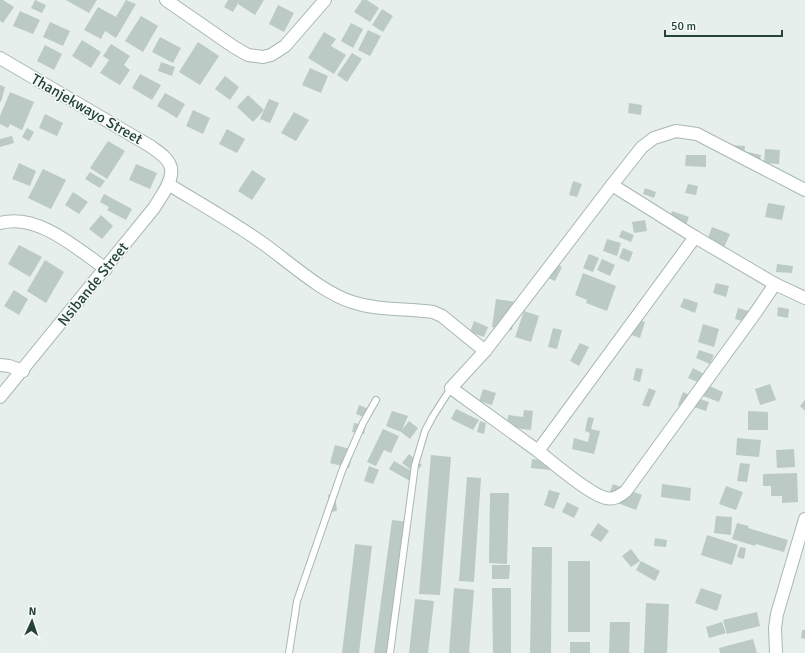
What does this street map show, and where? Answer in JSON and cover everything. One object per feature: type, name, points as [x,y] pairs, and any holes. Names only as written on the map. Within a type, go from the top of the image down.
[{"type":"street","points":[[166,0],[234,47],[248,55],[263,56],[272,55],[285,46],[325,0]]},
{"type":"street","name":"Thanjekwayo Street","points":[[0,58],[150,146],[170,164]]},
{"type":"street","points":[[775,284],[626,491],[615,498],[607,498],[592,492],[451,388],[485,351],[642,147],[654,138],[676,131],[697,134],[805,190]]},
{"type":"street","name":"Nsibande Street","points":[[0,397],[23,371],[154,208],[172,174],[170,164]]},
{"type":"street","points":[[168,184],[259,241],[327,290],[350,302],[363,305],[378,308],[433,312],[442,316],[485,351]]},
{"type":"street","points":[[612,185],[695,237],[775,284],[805,298]]},
{"type":"street","points":[[0,223],[11,220],[22,221],[48,229],[106,269]]},
{"type":"street","points":[[538,451],[695,237]]},
{"type":"street","points":[[0,365],[9,366],[23,371]]},
{"type":"street","points":[[776,653],[775,641],[777,614],[805,519]]},
{"type":"lane","points":[[390,653],[415,465],[425,431],[451,388]]},
{"type":"lane","points":[[289,653],[297,602],[342,471],[363,423],[376,400]]},
{"type":"building","points":[[0,0],[3,0],[14,7],[3,23],[0,21]]},
{"type":"building","points":[[35,0],[46,5],[42,13],[31,8]]},
{"type":"building","points":[[66,0],[97,0],[89,13]]},
{"type":"building","points":[[126,0],[136,4],[116,38],[105,31],[101,39],[84,30],[98,7],[116,17]]},
{"type":"building","points":[[228,0],[240,0],[233,12],[224,7]]},
{"type":"building","points":[[240,0],[264,0],[255,15],[238,4]]},
{"type":"building","points":[[362,0],[367,0],[379,8],[370,22],[354,12]]},
{"type":"building","points":[[278,5],[294,13],[284,32],[269,24]]},
{"type":"building","points":[[382,9],[393,16],[383,32],[372,25]]},
{"type":"building","points":[[20,11],[40,20],[33,34],[13,26]]},
{"type":"building","points":[[141,16],[158,26],[143,52],[125,41]]},
{"type":"building","points":[[50,22],[70,31],[63,46],[43,37]]},
{"type":"building","points":[[351,23],[363,29],[353,48],[341,41]]},
{"type":"building","points":[[368,30],[381,36],[370,56],[358,50]]},
{"type":"building","points":[[324,32],[336,39],[331,46],[346,55],[334,74],[308,58]]},
{"type":"building","points":[[160,37],[181,48],[173,63],[152,52]]},
{"type":"building","points":[[82,40],[101,52],[91,68],[72,56]]},
{"type":"building","points":[[198,42],[219,56],[200,85],[179,72]]},
{"type":"building","points":[[111,44],[130,56],[124,65],[130,70],[120,85],[100,73],[109,60],[103,56]]},
{"type":"building","points":[[45,45],[62,54],[54,70],[37,61]]},
{"type":"building","points":[[352,53],[362,59],[347,82],[337,75]]},
{"type":"building","points":[[161,62],[175,67],[172,76],[158,71]]},
{"type":"building","points":[[310,68],[328,76],[321,93],[302,85]]},
{"type":"building","points":[[140,74],[161,85],[152,100],[132,88]]},
{"type":"building","points":[[225,76],[239,87],[230,100],[215,89]]},
{"type":"building","points":[[0,85],[5,87],[1,102],[0,101]]},
{"type":"building","points":[[10,92],[34,102],[22,130],[10,124],[8,128],[0,124],[0,116]]},
{"type":"building","points":[[165,93],[185,104],[177,118],[157,106]]},
{"type":"building","points":[[248,95],[264,110],[253,122],[237,107]]},
{"type":"building","points":[[269,99],[279,103],[270,123],[260,119]]},
{"type":"building","points":[[629,103],[642,105],[641,115],[628,113]]},
{"type":"building","points":[[193,110],[210,118],[203,134],[186,126]]},
{"type":"building","points":[[294,112],[309,120],[296,141],[281,133]]},
{"type":"building","points":[[45,114],[63,123],[57,136],[39,128]]},
{"type":"building","points":[[27,128],[34,132],[29,141],[22,137]]},
{"type":"building","points":[[227,129],[245,139],[237,153],[219,144]]},
{"type":"building","points":[[12,136],[14,143],[0,147],[0,139]]},
{"type":"building","points":[[108,141],[125,151],[107,179],[90,168]]},
{"type":"building","points":[[732,145],[745,146],[744,157],[731,156]]},
{"type":"building","points":[[765,149],[780,150],[779,164],[764,163]]},
{"type":"building","points":[[748,152],[761,155],[759,165],[746,162]]},
{"type":"building","points":[[686,155],[706,155],[706,167],[685,166]]},
{"type":"building","points":[[19,163],[36,171],[30,186],[12,179]]},
{"type":"building","points":[[136,164],[157,173],[150,189],[129,180]]},
{"type":"building","points":[[43,169],[66,180],[51,209],[28,198]]},
{"type":"building","points":[[252,170],[266,179],[252,200],[238,191]]},
{"type":"building","points":[[90,172],[105,181],[100,188],[85,179]]},
{"type":"building","points":[[573,181],[582,184],[577,197],[569,195]]},
{"type":"building","points":[[688,184],[698,186],[696,195],[685,193]]},
{"type":"building","points":[[645,188],[656,192],[654,198],[643,194]]},
{"type":"building","points":[[73,192],[88,202],[79,214],[65,205]]},
{"type":"building","points":[[104,194],[132,209],[126,220],[107,210],[109,207],[100,202]]},
{"type":"building","points":[[768,203],[785,206],[782,220],[765,217]]},
{"type":"building","points":[[672,211],[689,217],[686,225],[669,220]]},
{"type":"building","points":[[101,215],[113,226],[102,239],[89,229]]},
{"type":"building","points":[[645,220],[647,231],[634,233],[632,222]]},
{"type":"building","points":[[712,227],[730,234],[722,252],[705,246]]},
{"type":"building","points":[[622,230],[634,235],[631,242],[619,237]]},
{"type":"building","points":[[607,239],[621,243],[617,256],[603,251]]},
{"type":"building","points":[[19,245],[42,257],[30,277],[8,264]]},
{"type":"building","points":[[623,248],[633,252],[629,262],[619,258]]},
{"type":"building","points":[[589,254],[599,258],[593,272],[583,268]]},
{"type":"building","points":[[602,259],[615,265],[610,276],[597,270]]},
{"type":"building","points":[[45,260],[64,272],[46,303],[27,291]]},
{"type":"building","points":[[552,262],[562,267],[555,281],[544,276]]},
{"type":"building","points":[[777,264],[793,266],[792,273],[776,272]]},
{"type":"building","points":[[583,273],[616,286],[607,311],[586,303],[587,300],[575,295]]},
{"type":"building","points":[[716,283],[729,286],[726,297],[713,293]]},
{"type":"building","points":[[14,290],[28,299],[19,315],[4,306]]},
{"type":"building","points":[[684,298],[698,303],[695,313],[680,307]]},
{"type":"building","points":[[496,299],[516,302],[512,330],[492,327]]},
{"type":"building","points":[[778,307],[789,309],[788,318],[777,316]]},
{"type":"building","points":[[738,308],[752,312],[749,323],[735,319]]},
{"type":"building","points":[[524,311],[539,316],[531,342],[515,337]]},
{"type":"building","points":[[631,318],[645,322],[640,338],[626,333]]},
{"type":"building","points":[[474,321],[488,327],[484,337],[470,332]]},
{"type":"building","points":[[703,324],[719,329],[714,347],[698,342]]},
{"type":"building","points":[[553,328],[562,330],[557,349],[548,347]]},
{"type":"building","points":[[580,343],[589,347],[579,366],[570,361]]},
{"type":"building","points":[[699,350],[714,355],[710,364],[696,358]]},
{"type":"building","points":[[636,368],[643,369],[640,382],[633,380]]},
{"type":"building","points":[[693,368],[704,374],[700,383],[688,378]]},
{"type":"building","points":[[770,384],[776,400],[760,405],[755,389]]},
{"type":"building","points":[[707,385],[723,392],[719,402],[703,396]]},
{"type":"building","points":[[649,388],[656,391],[649,407],[642,405]]},
{"type":"building","points":[[483,389],[496,393],[492,405],[479,401]]},
{"type":"building","points":[[683,392],[692,396],[687,409],[678,405]]},
{"type":"building","points":[[697,398],[709,402],[706,411],[694,407]]},
{"type":"building","points":[[805,400],[805,411],[800,406]]},
{"type":"building","points":[[359,405],[369,409],[366,418],[356,414]]},
{"type":"building","points":[[456,409],[479,420],[473,430],[451,419]]},
{"type":"building","points":[[524,410],[533,411],[531,430],[507,427],[508,415],[523,417]]},
{"type":"building","points":[[392,411],[408,416],[402,430],[409,421],[418,428],[410,439],[401,432],[386,426]]},
{"type":"building","points":[[748,411],[768,412],[768,430],[748,430]]},
{"type":"building","points":[[588,417],[594,418],[591,429],[600,431],[594,454],[572,449],[574,438],[588,442],[590,433],[585,431]]},
{"type":"building","points":[[480,421],[486,423],[484,434],[477,432]]},
{"type":"building","points":[[354,423],[366,425],[364,434],[352,432]]},
{"type":"building","points":[[383,429],[399,436],[391,453],[384,450],[376,466],[367,462]]},
{"type":"building","points":[[737,438],[761,440],[759,457],[736,455]]},
{"type":"building","points":[[335,445],[354,450],[349,468],[330,463]]},
{"type":"building","points":[[794,449],[795,467],[777,468],[776,450]]},
{"type":"building","points":[[409,454],[422,465],[415,473],[402,463]]},
{"type":"building","points":[[431,455],[451,457],[440,595],[419,594]]},
{"type":"building","points":[[532,459],[551,461],[550,470],[531,468]]},
{"type":"building","points":[[394,461],[415,473],[410,481],[389,469]]},
{"type":"building","points":[[740,463],[750,464],[747,482],[737,481]]},
{"type":"building","points":[[369,466],[379,470],[373,484],[364,481]]},
{"type":"building","points":[[797,473],[798,502],[782,503],[782,496],[771,496],[771,486],[763,486],[763,474]]},
{"type":"building","points":[[467,477],[481,478],[474,582],[459,581]]},
{"type":"building","points":[[613,484],[642,495],[636,510],[607,499]]},
{"type":"building","points":[[662,484],[691,488],[690,501],[661,497]]},
{"type":"building","points":[[726,486],[743,492],[736,510],[719,504]]},
{"type":"building","points":[[549,490],[560,493],[554,509],[544,505]]},
{"type":"building","points":[[490,493],[509,493],[507,564],[489,563]]},
{"type":"building","points":[[335,494],[337,511],[330,512],[328,495]]},
{"type":"building","points":[[567,502],[579,508],[574,518],[562,512]]},
{"type":"building","points":[[716,516],[732,517],[731,535],[714,533]]},
{"type":"building","points":[[392,520],[409,522],[392,653],[374,653]]},
{"type":"building","points":[[598,523],[609,531],[601,542],[590,535]]},
{"type":"building","points":[[737,523],[749,526],[748,528],[788,540],[784,552],[756,544],[755,546],[732,539]]},
{"type":"building","points":[[707,535],[738,545],[732,565],[701,555]]},
{"type":"building","points":[[655,538],[667,540],[666,547],[654,546]]},
{"type":"building","points":[[355,544],[372,546],[359,653],[342,653]]},
{"type":"building","points":[[532,547],[552,547],[551,653],[530,653]]},
{"type":"building","points":[[740,547],[746,548],[744,559],[737,557]]},
{"type":"building","points":[[631,549],[640,561],[631,567],[622,556]]},
{"type":"building","points":[[568,561],[590,561],[590,632],[568,632]]},
{"type":"building","points":[[641,561],[660,571],[655,581],[636,570]]},
{"type":"building","points":[[492,565],[510,565],[509,579],[492,579]]},
{"type":"building","points":[[454,588],[474,590],[469,653],[449,653]]},
{"type":"building","points":[[492,588],[511,588],[511,653],[493,653]]},
{"type":"building","points":[[701,588],[722,595],[717,611],[695,603]]},
{"type":"building","points":[[415,599],[434,601],[428,653],[409,653]]},
{"type":"building","points":[[646,603],[669,604],[667,653],[644,653]]},
{"type":"building","points":[[757,612],[760,626],[727,634],[723,620]]},
{"type":"building","points":[[610,622],[630,622],[629,653],[609,653]]},
{"type":"building","points":[[722,622],[726,633],[709,638],[706,627]]},
{"type":"building","points":[[802,630],[805,630],[805,639],[801,638]]},
{"type":"building","points":[[753,639],[757,653],[720,653],[719,648]]},
{"type":"building","points":[[570,642],[590,642],[590,653],[570,653]]}]
